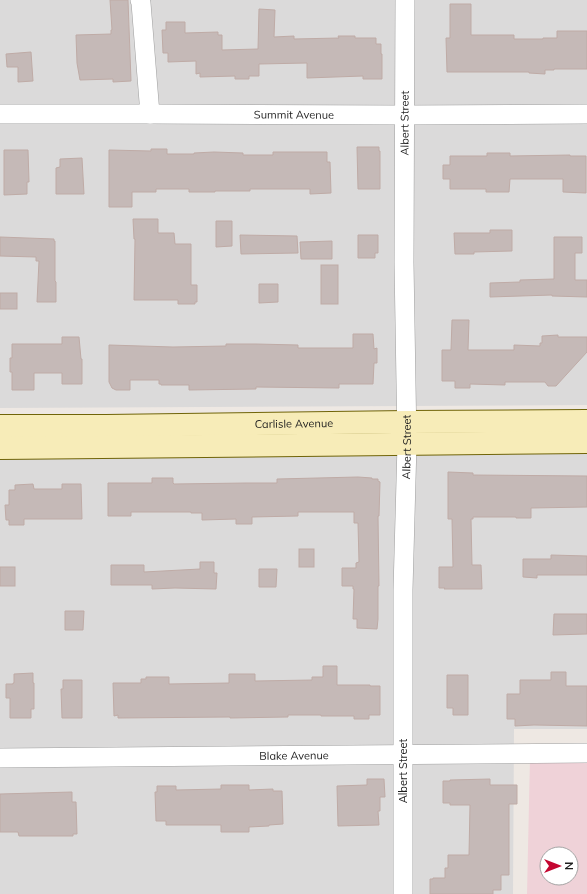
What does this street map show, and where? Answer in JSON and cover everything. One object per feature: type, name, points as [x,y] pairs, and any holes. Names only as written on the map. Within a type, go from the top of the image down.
[{"type":"street","points":[[140,0],[150,114]]},
{"type":"street","name":"Albert Street","points":[[403,894],[403,590],[407,444],[404,263],[405,0]]},
{"type":"street","name":"Summit Avenue","points":[[0,114],[587,114]]},
{"type":"street","name":"Carlisle Avenue","points":[[0,448],[106,436],[407,422],[587,421]]},
{"type":"street","name":"Carlisle Avenue","points":[[0,426],[106,436],[407,444],[587,442]]},
{"type":"street","name":"Blake Avenue","points":[[0,758],[587,753]]},
{"type":"shaded area","points":[[0,0],[587,0],[587,405],[0,408]]},
{"type":"shaded area","points":[[587,446],[587,729],[514,729],[513,894],[0,894],[0,457]]},
{"type":"shaded area","points":[[530,758],[587,758],[587,894],[527,894]]},
{"type":"building","points":[[110,0],[128,0],[131,81],[113,82],[113,79],[80,80],[77,63],[76,35],[111,34]]},
{"type":"building","points":[[450,4],[471,4],[471,35],[514,35],[514,39],[543,39],[557,38],[557,31],[587,31],[587,69],[545,70],[545,74],[529,72],[447,72],[446,38],[450,38]]},
{"type":"building","points":[[259,9],[275,10],[274,37],[294,36],[294,39],[339,38],[338,36],[376,38],[376,44],[381,44],[382,79],[363,79],[363,76],[307,78],[307,63],[259,64],[259,76],[249,76],[249,79],[235,79],[235,76],[200,77],[200,73],[196,74],[196,61],[168,62],[168,53],[163,53],[162,30],[166,30],[166,22],[185,22],[185,33],[218,32],[218,35],[222,35],[222,50],[258,49]]},
{"type":"building","points":[[31,52],[33,81],[18,82],[18,67],[7,67],[6,54]]},
{"type":"building","points":[[357,147],[379,147],[380,189],[358,189]]},
{"type":"building","points":[[151,149],[167,149],[167,154],[214,152],[243,153],[243,155],[273,155],[273,152],[327,152],[327,162],[330,162],[331,193],[310,194],[310,189],[250,189],[250,191],[189,192],[189,189],[156,189],[156,192],[132,192],[132,207],[109,207],[109,150],[151,151]]},
{"type":"building","points":[[4,150],[28,150],[29,182],[27,182],[27,194],[4,195]]},
{"type":"building","points":[[487,153],[510,153],[510,156],[586,156],[586,193],[563,192],[563,179],[510,179],[509,192],[486,192],[486,189],[450,189],[450,179],[443,179],[443,165],[450,165],[450,156],[487,156]]},
{"type":"building","points":[[82,158],[84,194],[56,194],[56,168],[60,167],[60,159]]},
{"type":"building","points":[[133,219],[158,219],[158,233],[174,233],[175,244],[191,244],[191,285],[197,285],[197,302],[195,302],[195,304],[178,304],[178,300],[134,300],[135,239]]},
{"type":"building","points":[[216,221],[232,221],[232,246],[216,247]]},
{"type":"building","points":[[490,230],[512,230],[512,251],[455,254],[454,233],[490,233]]},
{"type":"building","points":[[240,235],[297,236],[298,253],[241,254]]},
{"type":"building","points":[[358,235],[378,235],[378,253],[375,253],[375,258],[358,258]]},
{"type":"building","points":[[0,237],[54,239],[56,302],[37,302],[39,261],[36,261],[36,257],[0,256]]},
{"type":"building","points":[[554,237],[582,237],[582,253],[575,253],[575,280],[587,280],[587,297],[552,295],[490,297],[490,283],[554,279]]},
{"type":"building","points":[[332,241],[332,259],[301,259],[300,242]]},
{"type":"building","points":[[321,265],[338,265],[338,304],[321,304]]},
{"type":"building","points":[[259,284],[278,284],[278,302],[259,303]]},
{"type":"building","points":[[0,293],[17,293],[17,309],[0,309]]},
{"type":"building","points":[[452,320],[469,320],[468,350],[514,350],[514,345],[540,346],[540,343],[542,343],[542,336],[558,335],[558,337],[587,337],[587,352],[556,386],[548,386],[545,382],[505,382],[505,385],[470,384],[470,388],[455,388],[455,381],[442,381],[442,350],[451,350]]},
{"type":"building","points":[[353,334],[373,334],[374,349],[377,348],[377,363],[374,363],[373,384],[339,384],[339,388],[256,387],[256,389],[189,390],[189,385],[161,385],[159,384],[159,380],[130,380],[130,390],[116,390],[112,388],[109,382],[109,345],[173,347],[256,344],[298,345],[298,348],[353,348]]},
{"type":"building","points":[[62,337],[79,337],[82,359],[82,384],[62,384],[62,373],[34,373],[34,390],[12,390],[10,358],[12,358],[12,344],[62,344]]},
{"type":"building","points":[[448,472],[473,473],[473,475],[587,476],[587,507],[531,508],[531,518],[473,517],[473,519],[471,519],[472,565],[481,565],[482,589],[439,588],[439,567],[453,567],[452,519],[448,519]]},
{"type":"building","points":[[358,477],[378,479],[380,482],[378,516],[379,586],[377,629],[357,628],[357,619],[353,619],[353,586],[342,586],[342,568],[356,568],[356,563],[359,562],[358,523],[354,523],[354,512],[298,512],[298,516],[252,517],[252,524],[236,524],[236,519],[202,520],[202,513],[191,512],[131,512],[131,516],[108,516],[108,483],[152,483],[152,478],[173,478],[174,484],[277,483],[277,479]]},
{"type":"building","points":[[33,484],[34,489],[62,489],[62,484],[81,484],[82,519],[24,519],[24,525],[9,525],[9,520],[6,520],[5,505],[9,505],[9,490],[15,490],[15,485]]},
{"type":"building","points":[[299,549],[314,549],[314,567],[299,567]]},
{"type":"building","points":[[551,555],[587,556],[587,575],[537,575],[537,578],[523,577],[523,559],[551,559]]},
{"type":"building","points":[[200,562],[214,562],[214,573],[217,573],[216,589],[152,589],[152,585],[111,585],[111,565],[144,565],[144,572],[200,569]]},
{"type":"building","points":[[0,567],[15,567],[15,586],[0,586]]},
{"type":"building","points":[[259,569],[277,569],[276,587],[259,587]]},
{"type":"building","points":[[65,611],[84,611],[83,630],[65,630]]},
{"type":"building","points":[[554,614],[587,614],[587,634],[553,635]]},
{"type":"building","points":[[323,666],[337,666],[337,685],[380,686],[380,715],[369,715],[369,719],[354,719],[354,716],[321,715],[230,718],[118,718],[118,715],[114,716],[113,683],[141,683],[141,679],[146,679],[146,677],[169,677],[169,684],[229,683],[229,674],[255,674],[255,681],[312,680],[312,677],[323,677]]},
{"type":"building","points":[[551,672],[566,672],[566,686],[587,686],[587,726],[515,726],[515,719],[507,719],[507,694],[520,694],[520,680],[551,680]]},
{"type":"building","points":[[33,673],[34,709],[31,709],[31,718],[10,718],[10,698],[6,698],[6,684],[14,683],[14,674]]},
{"type":"building","points":[[447,675],[468,675],[468,715],[453,715],[453,708],[447,708]]},
{"type":"building","points":[[63,680],[82,680],[82,718],[62,718],[61,689],[63,689]]},
{"type":"building","points":[[367,779],[384,779],[385,797],[380,797],[380,811],[378,811],[379,825],[338,826],[337,786],[367,785]]},
{"type":"building","points":[[490,779],[490,785],[517,785],[517,804],[509,804],[509,875],[501,875],[501,890],[493,890],[493,894],[430,894],[430,879],[445,878],[445,868],[448,868],[448,855],[469,855],[470,805],[450,805],[450,803],[443,803],[443,781]]},
{"type":"building","points":[[221,785],[249,785],[249,790],[273,789],[273,791],[282,791],[283,824],[249,827],[249,832],[221,832],[221,825],[166,825],[166,821],[156,821],[155,792],[157,792],[157,786],[176,786],[176,790],[221,789]]},
{"type":"building","points":[[72,792],[72,802],[76,802],[77,834],[73,834],[73,836],[19,836],[18,832],[0,832],[0,794]]}]
